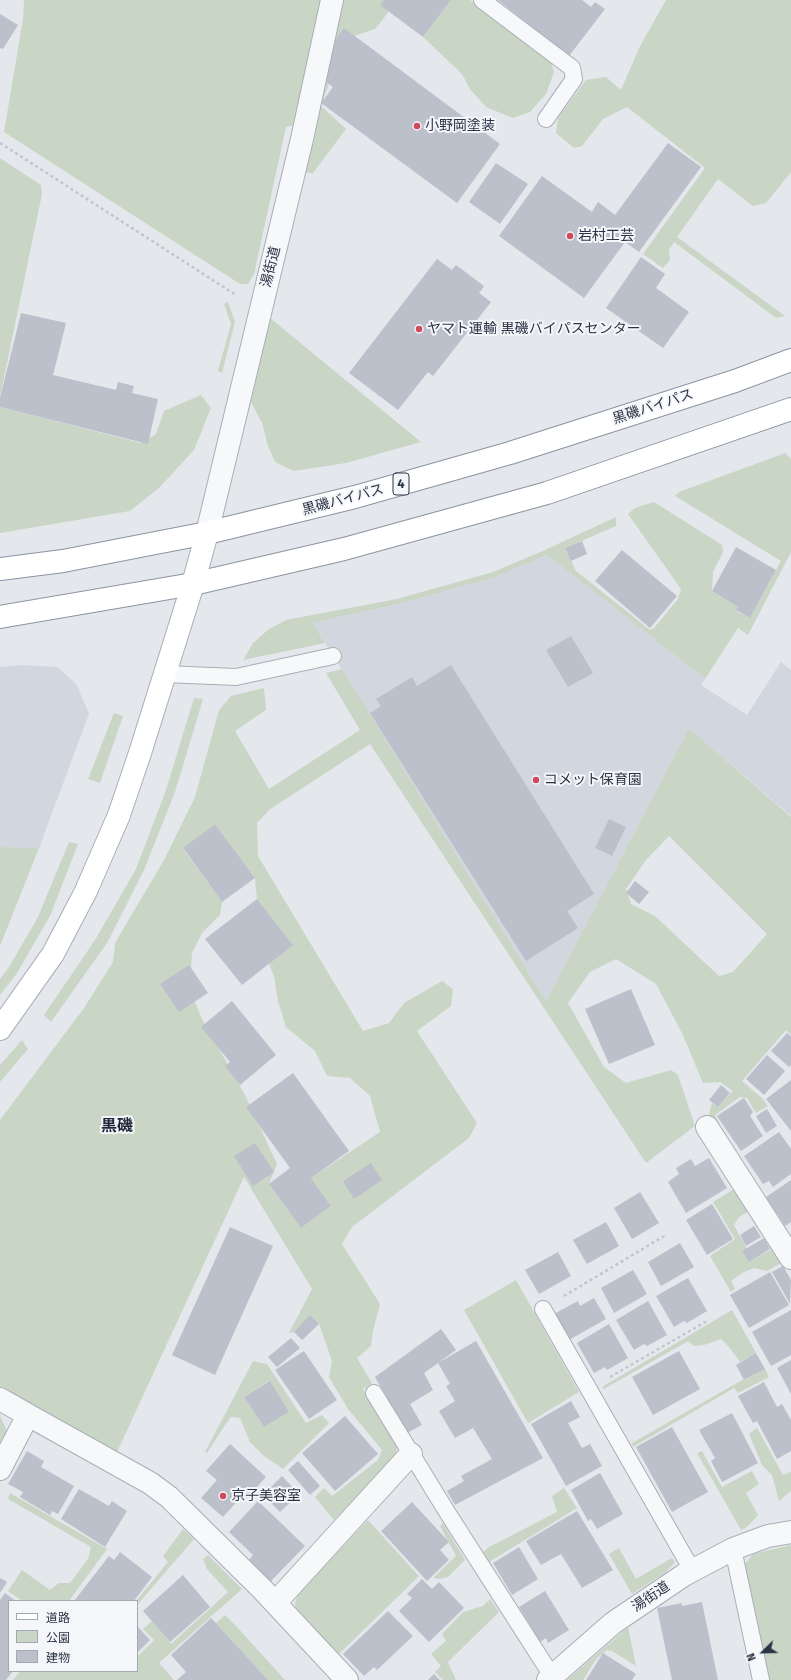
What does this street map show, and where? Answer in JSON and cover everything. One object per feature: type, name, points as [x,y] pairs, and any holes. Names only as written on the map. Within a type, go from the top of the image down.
[{"type":"main road","name":"黒磯バイパス","points":[[0,569],[63,561],[207,533],[355,497],[510,453],[735,381],[791,360]]},
{"type":"main road","points":[[0,617],[193,584],[344,549],[547,493],[791,409]]},
{"type":"main road","points":[[0,1029],[53,954],[86,891],[119,815],[165,674],[207,533]]},
{"type":"street","name":"湯街道","points":[[207,533],[302,139],[332,0]]},
{"type":"street","points":[[706,1126],[791,1258]]},
{"type":"street","points":[[0,1399],[150,1483],[162,1492],[275,1603],[347,1680]]},
{"type":"street","points":[[0,1469],[28,1416]]},
{"type":"street","points":[[275,1603],[411,1454]]},
{"type":"street","points":[[768,1536],[791,1515]]},
{"type":"street","points":[[768,1536],[791,1532]]},
{"type":"street","name":"湯街道","points":[[550,1678],[614,1623],[692,1570],[733,1549],[768,1536]]},
{"type":"lane","points":[[482,0],[572,68],[574,79],[546,119]]},
{"type":"lane","points":[[165,674],[236,677],[333,656]]},
{"type":"lane","points":[[543,1309],[692,1570]]},
{"type":"lane","points":[[374,1393],[550,1678]]},
{"type":"lane","points":[[733,1549],[761,1680]]},
{"type":"path","points":[[0,143],[260,311]]},
{"type":"path","points":[[543,1309],[666,1235]]},
{"type":"path","points":[[589,1389],[707,1322]]},
{"type":"shaded area","name":"コメット保育園","points":[[547,555],[705,679],[701,685],[747,715],[781,662],[791,670],[791,816],[689,728],[546,1001],[313,623],[398,604],[493,578]]},
{"type":"shaded area","points":[[21,665],[58,667],[77,685],[89,714],[39,848],[0,847],[0,667]]},
{"type":"green space","points":[[24,0],[395,0],[375,29],[345,39],[321,106],[346,129],[313,173],[301,172],[311,121],[286,127],[254,274],[248,284],[240,284],[4,132],[23,19]]},
{"type":"green space","points":[[451,0],[470,0],[551,62],[554,72],[546,94],[530,112],[513,118],[486,107],[470,89],[462,74],[423,37]]},
{"type":"green space","points":[[666,0],[791,0],[791,172],[766,203],[753,206],[718,179],[677,237],[785,316],[776,318],[674,242],[669,250],[670,260],[663,268],[643,254],[705,168],[627,107],[603,119],[582,146],[574,148],[556,133],[558,118],[586,80],[606,77],[621,90],[639,48]]},
{"type":"green space","points":[[0,158],[41,185],[42,194],[0,397]]},
{"type":"green space","points":[[228,302],[235,322],[222,373],[218,371],[231,324],[224,304]]},
{"type":"green space","points":[[270,318],[421,442],[346,463],[294,471],[275,462],[268,446],[262,423],[251,402]]},
{"type":"green space","points":[[201,395],[211,408],[194,450],[159,488],[130,511],[0,533],[0,407],[141,443],[156,434],[164,411]]},
{"type":"green space","points":[[785,453],[791,459],[791,552],[748,635],[738,628],[705,679],[547,555],[493,578],[398,604],[313,623],[325,643],[243,660],[253,643],[269,629],[286,620],[397,599],[493,572],[616,517],[616,526],[565,548],[576,571],[650,630],[654,628],[678,599],[681,589],[628,514],[635,508],[654,502],[722,545],[723,552],[713,572],[712,591],[738,607],[736,611],[750,618],[781,561],[675,496],[679,492]]},
{"type":"green space","points":[[342,669],[546,1001],[689,728],[791,817],[791,1035],[786,1030],[742,1081],[763,1099],[768,1106],[756,1113],[747,1098],[740,1097],[715,1115],[720,1125],[716,1128],[709,1114],[712,1103],[718,1107],[733,1091],[720,1082],[703,1083],[682,1033],[656,984],[616,959],[590,972],[568,1003],[604,1067],[626,1083],[671,1070],[678,1075],[695,1126],[646,1163],[370,744],[269,810],[257,823],[258,856],[363,1031],[389,1023],[404,1003],[442,981],[453,989],[451,1006],[417,1031],[477,1123],[469,1138],[352,1227],[342,1244],[380,1304],[371,1346],[357,1358],[372,1383],[363,1389],[397,1447],[396,1456],[334,1520],[315,1497],[324,1488],[332,1496],[378,1460],[382,1450],[348,1409],[329,1377],[332,1361],[319,1324],[310,1316],[294,1332],[289,1333],[312,1289],[244,1177],[117,1452],[0,1388],[0,1120],[84,1008],[113,962],[115,943],[164,860],[195,797],[219,710],[231,696],[264,688],[266,710],[235,731],[269,789],[360,730],[326,673]],"holes":[[[215,824],[255,878],[257,899],[292,944],[269,963],[274,977],[278,1001],[286,1027],[315,1051],[327,1076],[350,1078],[370,1096],[380,1132],[311,1178],[331,1206],[301,1228],[269,1184],[277,1164],[245,1095],[202,1019],[190,990],[192,953],[202,933],[220,915],[222,902],[183,849]],[[669,836],[767,934],[733,972],[719,976],[655,916],[631,904],[626,889],[646,860]]]},
{"type":"green space","points":[[194,698],[203,699],[175,792],[144,870],[107,943],[51,1022],[44,1015],[95,940],[136,869],[166,790]]},
{"type":"green space","points":[[114,713],[123,716],[100,783],[88,779]]},
{"type":"green space","points":[[69,842],[78,844],[50,916],[17,973],[0,995],[0,979],[9,967],[38,917]]},
{"type":"green space","points":[[0,847],[39,848],[0,946]]},
{"type":"green space","points":[[22,1040],[28,1049],[0,1082],[0,1065]]},
{"type":"green space","points":[[734,1189],[749,1211],[739,1217],[734,1225],[747,1249],[742,1251],[749,1262],[772,1249],[781,1263],[767,1271],[754,1268],[742,1273],[731,1281],[735,1289],[731,1292],[710,1256],[735,1239],[713,1202]]},
{"type":"green space","points":[[516,1280],[579,1392],[528,1423],[464,1310]]},
{"type":"green space","points":[[732,1310],[756,1353],[740,1362],[721,1339],[704,1345],[694,1346],[688,1341],[604,1389],[602,1387]]},
{"type":"green space","points":[[253,1361],[267,1364],[306,1423],[322,1415],[329,1423],[283,1469],[264,1456],[250,1442],[240,1418],[231,1417],[207,1453],[205,1452]],"holes":[[[269,1381],[289,1412],[264,1427],[244,1397]]]},
{"type":"green space","points":[[765,1369],[769,1377],[738,1393],[734,1388],[633,1447],[632,1443],[744,1379],[745,1380]]},
{"type":"green space","points":[[0,1416],[8,1433],[0,1448]]},
{"type":"green space","points":[[757,1428],[783,1475],[791,1472],[791,1491],[779,1501],[772,1475],[762,1465],[749,1434]]},
{"type":"green space","points":[[702,1451],[722,1487],[752,1471],[759,1484],[746,1493],[758,1515],[747,1527],[741,1530],[697,1453]]},
{"type":"green space","points":[[564,1488],[577,1508],[489,1562],[483,1552],[489,1547],[557,1512],[552,1496]]},
{"type":"green space","points":[[10,1493],[107,1549],[70,1600],[21,1600],[8,1591],[22,1570],[50,1590],[59,1583],[70,1583],[88,1559],[91,1547],[8,1499]]},
{"type":"green space","points":[[368,1520],[419,1576],[339,1654],[297,1612],[295,1605],[297,1595]]},
{"type":"green space","points":[[443,1523],[465,1560],[448,1577],[439,1579],[433,1578],[456,1556],[440,1526]]},
{"type":"green space","points":[[183,1529],[194,1539],[138,1604],[137,1600],[168,1562],[163,1556]]},
{"type":"green space","points":[[791,1545],[791,1680],[769,1680],[744,1565],[753,1554]]},
{"type":"green space","points":[[619,1548],[636,1579],[672,1558],[675,1562],[665,1573],[632,1594],[609,1554]]},
{"type":"green space","points":[[208,1555],[242,1589],[159,1663],[174,1680],[13,1680],[19,1672],[138,1672],[138,1656],[154,1640],[143,1629],[152,1621],[171,1644],[228,1592],[207,1569],[203,1559]]},
{"type":"green space","points":[[490,1599],[499,1612],[448,1662],[456,1680],[443,1680],[435,1672],[441,1666],[431,1654],[446,1641],[442,1634],[463,1612],[483,1606]]},
{"type":"green space","points":[[225,1615],[285,1680],[268,1680],[216,1623]]},
{"type":"green space","points":[[628,1627],[636,1666],[612,1651],[607,1650],[597,1658],[583,1680],[567,1680]]},
{"type":"building","points":[[384,0],[451,0],[423,37],[380,5]]},
{"type":"building","points":[[498,0],[582,0],[591,7],[595,2],[605,9],[569,56]]},
{"type":"building","points":[[0,14],[18,25],[3,49],[0,48]]},
{"type":"building","points":[[344,28],[500,144],[457,203],[321,103],[333,87],[325,81],[333,43]]},
{"type":"building","points":[[668,143],[701,167],[639,252],[625,242],[584,298],[499,236],[542,176],[592,212],[598,202],[615,215]]},
{"type":"building","points":[[496,163],[528,184],[500,224],[469,202]]},
{"type":"building","points":[[641,257],[665,274],[656,288],[689,312],[663,348],[606,308]]},
{"type":"building","points":[[437,259],[452,270],[456,265],[484,286],[479,293],[491,302],[433,376],[428,372],[398,410],[349,373]]},
{"type":"building","points":[[21,313],[66,323],[53,375],[116,390],[118,382],[134,386],[132,393],[158,399],[148,444],[0,407],[0,398]]},
{"type":"building","points":[[582,541],[587,554],[571,561],[565,548]]},
{"type":"building","points":[[736,547],[776,570],[750,618],[736,610],[738,607],[712,591]]},
{"type":"building","points":[[622,550],[677,596],[650,628],[595,581]]},
{"type":"building","points":[[571,636],[593,673],[568,687],[546,650]]},
{"type":"building","points":[[451,665],[594,894],[567,911],[578,928],[526,961],[370,713],[381,706],[376,699],[412,677],[417,686]]},
{"type":"building","points":[[609,819],[626,827],[612,856],[595,848]]},
{"type":"building","points":[[215,824],[255,878],[222,902],[183,848]]},
{"type":"building","points":[[635,881],[649,892],[639,904],[626,893]]},
{"type":"building","points":[[257,899],[293,945],[242,985],[205,939]]},
{"type":"building","points":[[189,965],[208,993],[179,1012],[160,984]]},
{"type":"building","points":[[631,989],[655,1045],[609,1064],[585,1009]]},
{"type":"building","points":[[232,1001],[276,1055],[240,1085],[225,1066],[230,1062],[201,1027]]},
{"type":"building","points":[[787,1033],[791,1036],[791,1065],[789,1067],[771,1051]]},
{"type":"building","points":[[767,1055],[785,1071],[764,1095],[746,1079]]},
{"type":"building","points":[[293,1073],[349,1151],[311,1178],[331,1206],[301,1228],[269,1184],[290,1168],[246,1107]]},
{"type":"building","points":[[791,1080],[791,1131],[766,1099]]},
{"type":"building","points":[[721,1085],[730,1093],[718,1107],[709,1100]]},
{"type":"building","points":[[744,1098],[753,1112],[750,1116],[763,1136],[741,1151],[717,1116]]},
{"type":"building","points":[[767,1109],[777,1126],[766,1133],[756,1116]]},
{"type":"building","points":[[779,1132],[791,1149],[791,1174],[773,1187],[769,1181],[763,1184],[744,1156]]},
{"type":"building","points":[[255,1143],[274,1172],[253,1186],[234,1156]]},
{"type":"building","points":[[709,1158],[727,1188],[686,1213],[668,1182],[679,1174],[676,1168],[691,1159],[695,1166]]},
{"type":"building","points":[[371,1163],[382,1180],[354,1199],[343,1181]]},
{"type":"building","points":[[791,1180],[791,1222],[785,1226],[766,1197]]},
{"type":"building","points":[[640,1192],[659,1223],[632,1239],[614,1208]]},
{"type":"building","points":[[712,1204],[733,1239],[707,1255],[686,1220]]},
{"type":"building","points":[[606,1222],[619,1246],[587,1264],[573,1240]]},
{"type":"building","points":[[754,1226],[761,1237],[746,1246],[740,1235]]},
{"type":"building","points":[[230,1227],[273,1246],[215,1375],[172,1355]]},
{"type":"building","points":[[764,1238],[770,1249],[749,1262],[742,1251]]},
{"type":"building","points":[[680,1243],[694,1267],[661,1286],[648,1262]]},
{"type":"building","points":[[558,1252],[571,1276],[539,1294],[525,1270]]},
{"type":"building","points":[[783,1266],[791,1280],[790,1304],[772,1272]]},
{"type":"building","points":[[633,1270],[647,1294],[614,1313],[601,1288]]},
{"type":"building","points":[[770,1272],[789,1305],[749,1328],[730,1295]]},
{"type":"building","points":[[688,1278],[707,1311],[687,1323],[684,1321],[674,1327],[656,1296]]},
{"type":"building","points":[[594,1298],[606,1319],[569,1340],[554,1314],[578,1301],[580,1306]]},
{"type":"building","points":[[648,1301],[667,1335],[647,1346],[644,1344],[634,1350],[616,1320]]},
{"type":"building","points":[[791,1310],[791,1355],[771,1366],[752,1332]]},
{"type":"building","points":[[310,1315],[319,1324],[302,1340],[294,1332]]},
{"type":"building","points":[[609,1324],[628,1358],[607,1370],[605,1367],[594,1373],[577,1343]]},
{"type":"building","points":[[441,1329],[456,1350],[424,1373],[433,1390],[410,1404],[422,1425],[407,1433],[375,1377]]},
{"type":"building","points":[[291,1338],[300,1348],[277,1367],[268,1357]]},
{"type":"building","points":[[476,1341],[543,1458],[455,1505],[447,1491],[464,1481],[461,1476],[492,1459],[473,1428],[455,1438],[439,1411],[455,1401],[446,1386],[450,1384],[438,1363]]},
{"type":"building","points":[[304,1351],[337,1400],[309,1419],[275,1370]]},
{"type":"building","points":[[679,1351],[700,1389],[653,1415],[632,1377]]},
{"type":"building","points":[[756,1353],[765,1369],[744,1380],[736,1365]]},
{"type":"building","points":[[791,1360],[791,1394],[777,1368]]},
{"type":"building","points":[[270,1381],[289,1412],[264,1427],[244,1397]]},
{"type":"building","points":[[764,1382],[777,1407],[782,1404],[791,1420],[791,1451],[777,1459],[757,1421],[753,1423],[738,1396]]},
{"type":"building","points":[[571,1401],[580,1417],[568,1423],[582,1448],[590,1444],[602,1466],[566,1486],[531,1424]]},
{"type":"building","points":[[732,1413],[758,1463],[722,1482],[711,1461],[715,1458],[699,1430]]},
{"type":"building","points":[[345,1416],[378,1454],[335,1491],[302,1453]]},
{"type":"building","points":[[672,1427],[708,1492],[672,1512],[636,1447]]},
{"type":"building","points":[[230,1444],[266,1477],[245,1500],[241,1497],[223,1517],[201,1498],[217,1480],[206,1471]]},
{"type":"building","points":[[27,1451],[44,1461],[41,1467],[74,1486],[58,1514],[52,1511],[50,1515],[20,1497],[23,1492],[8,1484]]},
{"type":"building","points":[[298,1461],[320,1486],[310,1495],[288,1470]]},
{"type":"building","points":[[600,1473],[623,1514],[597,1529],[591,1519],[588,1521],[571,1490]]},
{"type":"building","points":[[282,1476],[299,1494],[280,1512],[263,1495]]},
{"type":"building","points":[[79,1489],[109,1506],[112,1501],[127,1511],[105,1547],[61,1519]]},
{"type":"building","points":[[258,1501],[305,1546],[270,1582],[248,1561],[253,1555],[229,1532]]},
{"type":"building","points":[[412,1502],[449,1542],[440,1550],[449,1560],[427,1581],[381,1531]]},
{"type":"building","points":[[577,1511],[613,1570],[582,1588],[561,1554],[541,1565],[526,1541]]},
{"type":"building","points":[[519,1547],[538,1579],[512,1595],[493,1563]]},
{"type":"building","points":[[120,1552],[152,1577],[135,1600],[75,1600],[109,1556],[114,1560]]},
{"type":"building","points":[[183,1575],[210,1607],[170,1642],[143,1611]]},
{"type":"building","points":[[0,1578],[7,1582],[0,1593]]},
{"type":"building","points":[[422,1579],[432,1589],[439,1582],[464,1608],[429,1642],[399,1611],[412,1598],[407,1594]]},
{"type":"building","points":[[545,1591],[569,1630],[548,1643],[546,1638],[540,1642],[519,1607]]},
{"type":"building","points":[[5,1593],[15,1600],[8,1600],[8,1672],[12,1672],[6,1680],[0,1680],[0,1600]]},
{"type":"building","points":[[702,1602],[718,1680],[672,1680],[657,1608],[682,1603],[682,1606]]},
{"type":"building","points":[[388,1611],[413,1636],[377,1670],[374,1667],[364,1676],[343,1654]]},
{"type":"building","points":[[211,1618],[268,1680],[177,1680],[186,1672],[171,1655]]},
{"type":"building","points":[[138,1627],[150,1640],[138,1652]]},
{"type":"building","points":[[603,1653],[636,1674],[632,1680],[586,1680]]},
{"type":"building","points":[[434,1674],[440,1680],[428,1680]]},
{"type":"place","name":"小野岡塗装","points":[[417,126]]},
{"type":"place","name":"岩村工芸","points":[[570,236]]},
{"type":"place","name":"ヤマト運輸 黒磯バイパスセンター","points":[[419,329]]},
{"type":"place","name":"コメット保育園","points":[[536,780]]},
{"type":"place","name":"京子美容室","points":[[223,1496]]},
{"type":"district","name":"黒磯","points":[[117,1127]]}]
